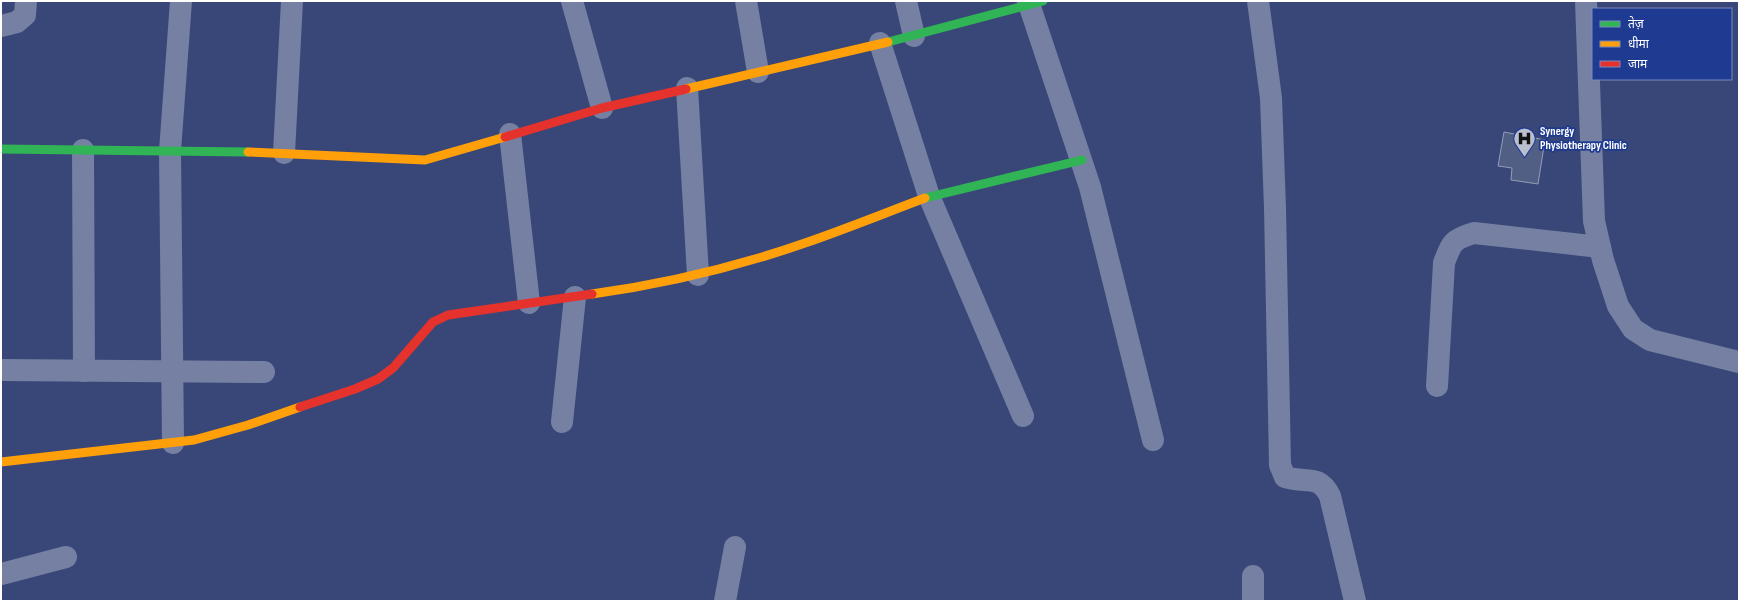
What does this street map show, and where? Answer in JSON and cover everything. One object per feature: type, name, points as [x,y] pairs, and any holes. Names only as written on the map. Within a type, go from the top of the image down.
[{"type":"street","points":[[1,26],[17,22],[25,15],[26,1]]},
{"type":"street","points":[[173,443],[171,371],[170,151],[181,1]]},
{"type":"street","points":[[284,153],[292,1]]},
{"type":"street","points":[[572,1],[602,108]]},
{"type":"street","points":[[746,1],[758,72]]},
{"type":"street","points":[[1258,1],[1271,98],[1276,216],[1280,465],[1285,477],[1294,480],[1317,481],[1323,484],[1327,489],[1330,496],[1355,601]]},
{"type":"street","points":[[1586,1],[1594,221],[1600,247],[1618,306],[1633,330],[1650,340],[1739,362]]},
{"type":"street","points":[[1,149],[284,153],[396,160],[424,160],[456,152],[510,134],[602,108],[880,43],[909,15],[1034,2],[1097,212],[1153,440]]},
{"type":"street","points":[[880,43],[929,196],[1023,416]]},
{"type":"street","points":[[687,88],[698,275]]},
{"type":"street","points":[[510,134],[529,303]]},
{"type":"street","points":[[84,150],[84,371]]},
{"type":"street","points":[[1,462],[194,440],[248,425],[354,389],[378,379],[393,368],[434,322],[448,314],[637,288],[698,275],[805,243],[929,196],[1082,160]]},
{"type":"street","points":[[1437,386],[1444,263],[1450,244],[1460,237],[1474,233],[1600,247]]},
{"type":"street","points":[[562,422],[575,297]]},
{"type":"street","points":[[1,370],[264,372]]},
{"type":"street","points":[[725,601],[735,547]]},
{"type":"street","points":[[1,574],[66,557]]},
{"type":"street","points":[[1253,576],[1253,601]]},
{"type":"building","points":[[1504,132],[1545,140],[1538,184],[1511,180],[1512,168],[1498,166]]},
{"type":"traffic: fast","points":[[888,42],[1043,1]]},
{"type":"traffic: fast","points":[[1,149],[248,152]]},
{"type":"traffic: fast","points":[[925,198],[1082,160]]},
{"type":"traffic: slow","points":[[686,89],[888,42]]},
{"type":"traffic: slow","points":[[248,152],[425,160],[505,137]]},
{"type":"traffic: slow","points":[[592,294],[673,280],[753,260],[820,238],[925,198]]},
{"type":"traffic: slow","points":[[1,462],[194,440],[248,425],[300,407]]},
{"type":"traffic: jam","points":[[505,137],[602,108],[686,89]]},
{"type":"traffic: jam","points":[[300,407],[355,389],[378,379],[393,368],[433,322],[448,315],[592,294]]},
{"type":"place","name":"Synergy Physiotherapy Clinic","points":[[1524,158]]}]
